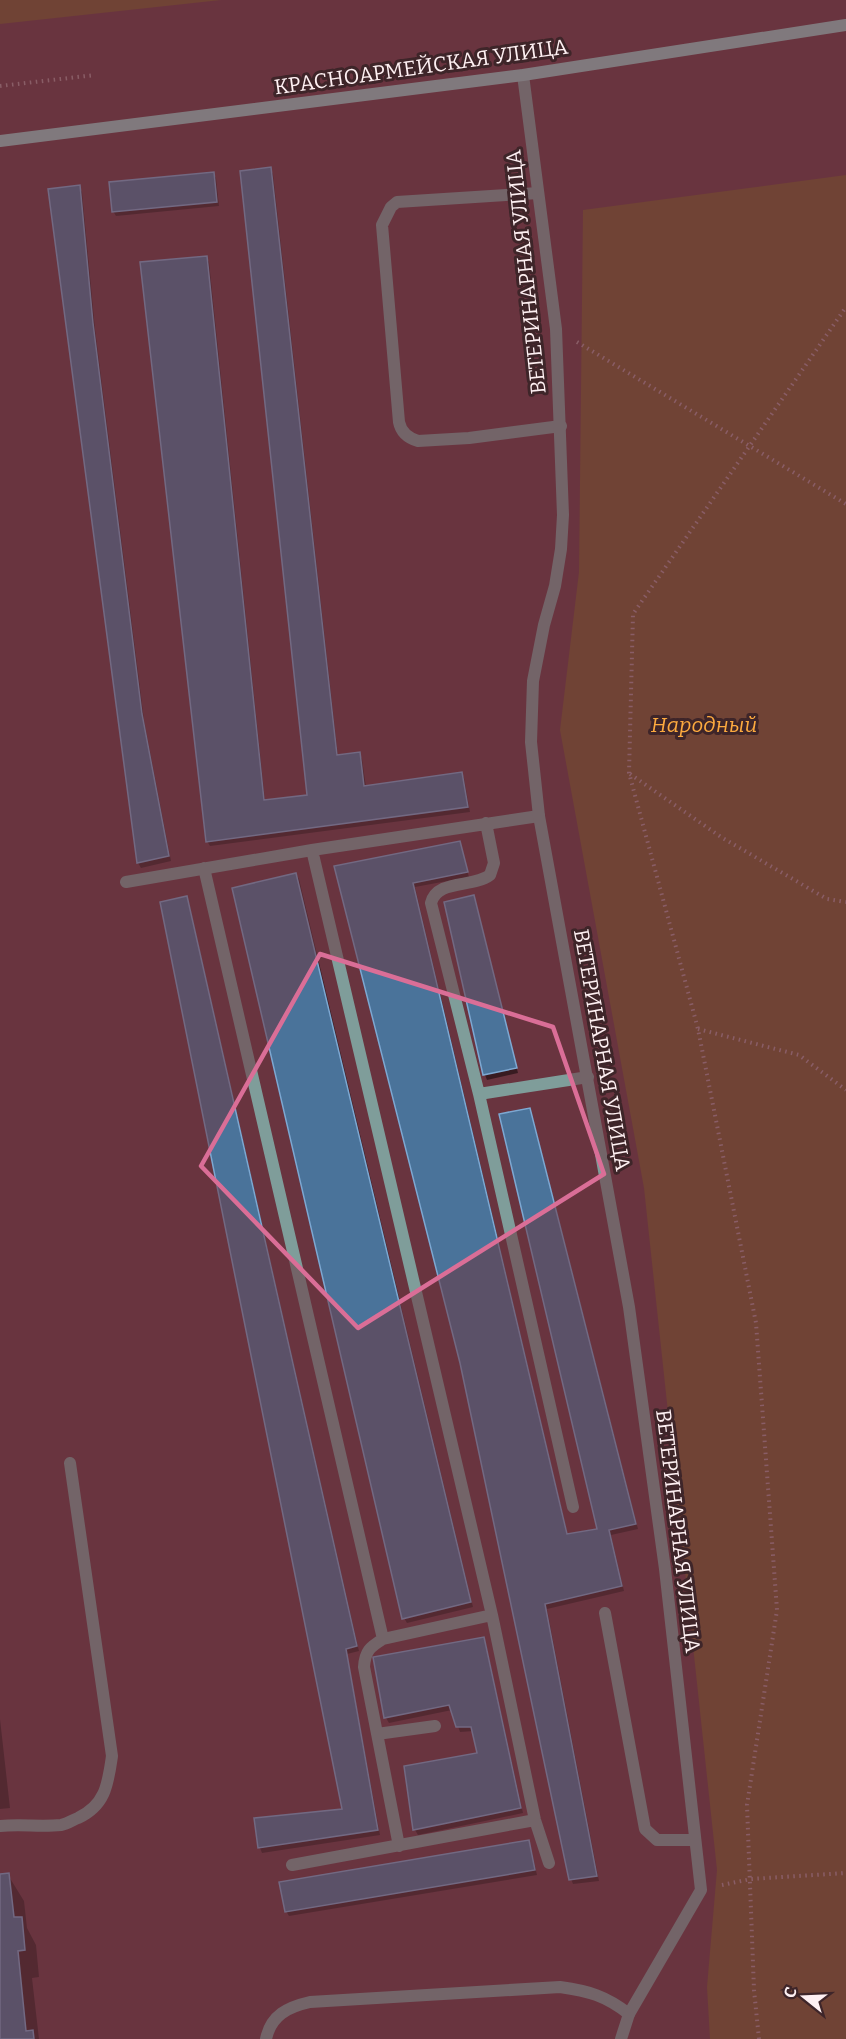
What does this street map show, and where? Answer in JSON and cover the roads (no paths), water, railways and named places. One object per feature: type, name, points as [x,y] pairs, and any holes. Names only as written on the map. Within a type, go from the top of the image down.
[{"type":"street","name":"КРАСНОАРМЕЙСКАЯ УЛИЦА","points":[[0,141],[523,75],[846,25]]},
{"type":"street","name":"ВЕТЕРИНАРНАЯ УЛИЦА","points":[[523,75],[556,329],[563,515],[561,549],[555,586],[544,625],[533,681],[531,742],[539,816],[629,1307],[665,1569],[701,1890],[629,2014]]},
{"type":"street","points":[[538,193],[397,202],[387,214],[382,225],[399,422],[400,430],[410,439],[418,441],[469,438],[561,426]]},
{"type":"street","points":[[126,882],[312,850],[539,816]]},
{"type":"street","points":[[486,823],[494,863],[490,875],[480,881],[441,889],[433,897],[431,903],[479,1094],[573,1508]]},
{"type":"street","points":[[312,850],[492,1616],[536,1820],[549,1863]]},
{"type":"street","points":[[204,868],[382,1639]]},
{"type":"street","points":[[479,1094],[588,1077]]},
{"type":"street","points":[[0,1826],[63,1825],[86,1814],[102,1800],[109,1778],[112,1756],[70,1463]]},
{"type":"street","points":[[605,1613],[645,1829],[657,1840],[695,1840]]},
{"type":"street","points":[[399,1846],[364,1667],[365,1653],[382,1639],[492,1616]]},
{"type":"street","points":[[377,1734],[435,1726]]},
{"type":"street","points":[[292,1865],[536,1820]]},
{"type":"street","points":[[266,2039],[278,2014],[293,2006],[310,2002],[560,1987],[587,1991],[612,2001],[629,2014],[621,2039]]},
{"type":"park label","name":"Народный","points":[[704,725]]}]
